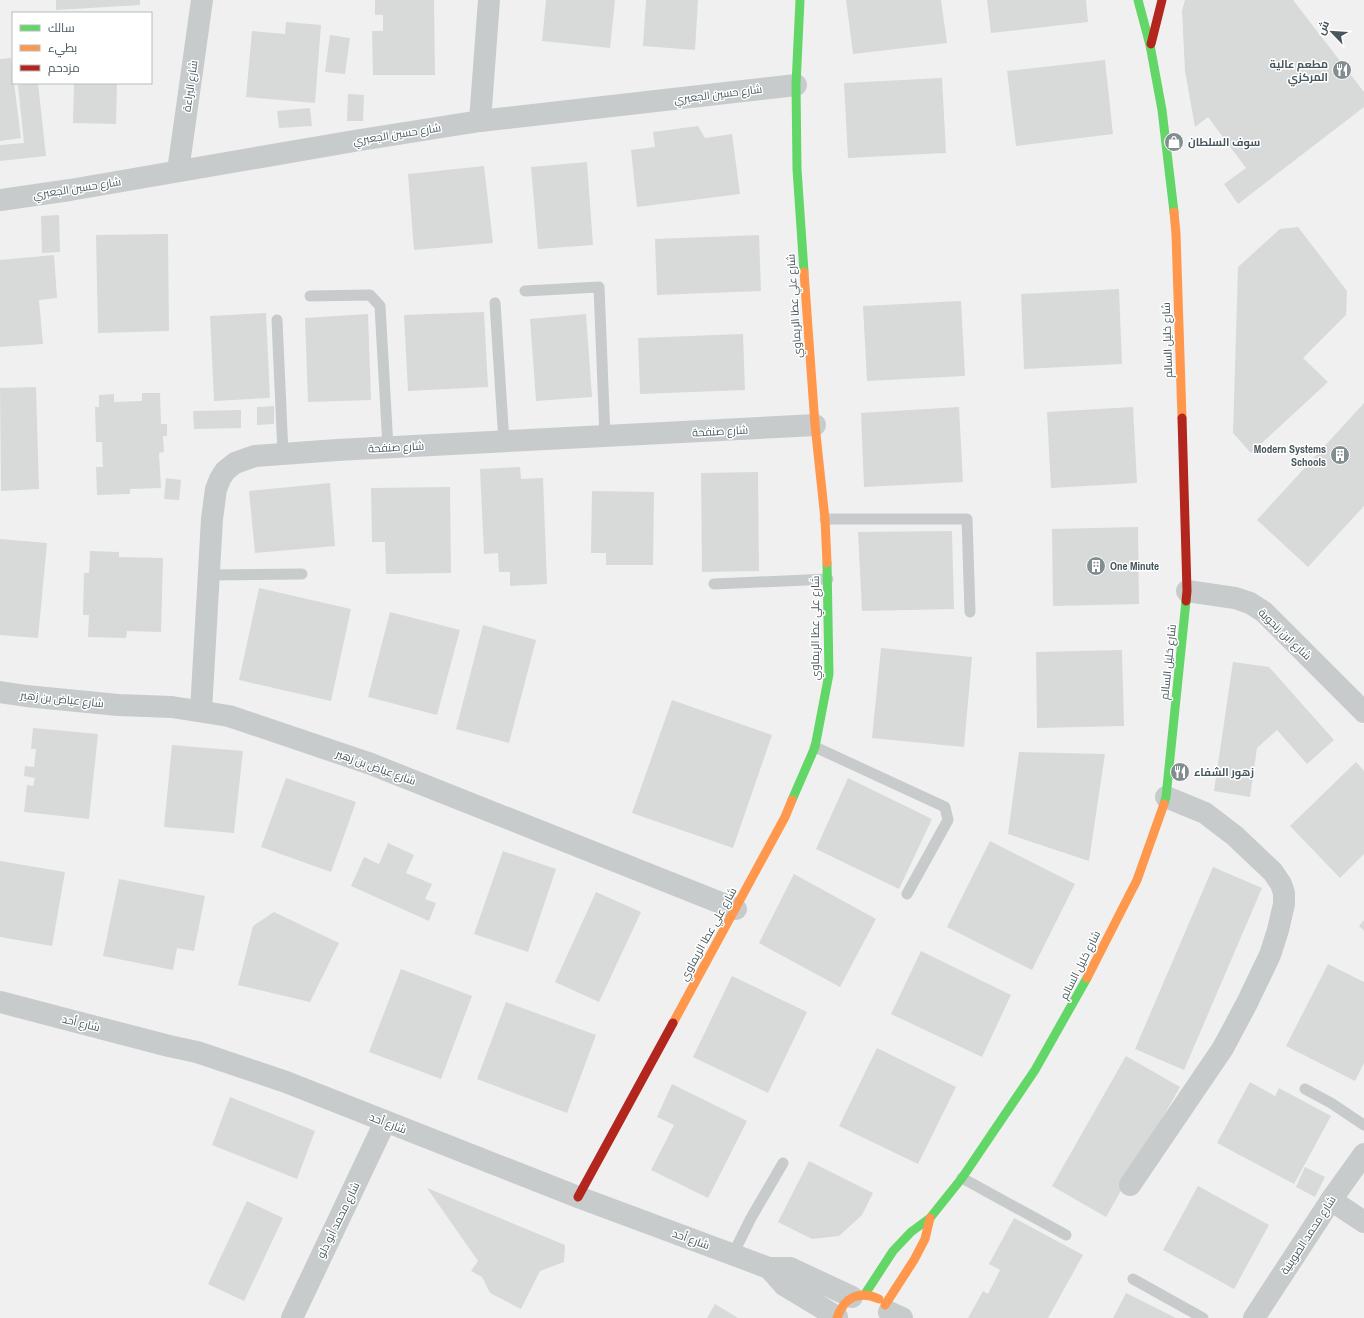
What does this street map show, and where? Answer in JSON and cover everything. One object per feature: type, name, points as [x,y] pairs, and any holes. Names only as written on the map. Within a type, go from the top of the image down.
[{"type":"street","name":"شارع البراءة","points":[[178,171],[202,0]]},
{"type":"street","points":[[480,121],[489,0]]},
{"type":"street","name":"شارع علي عطا الريماوي","points":[[578,1197],[785,817],[815,747],[829,674],[828,579],[825,519],[814,425],[797,170],[796,85],[800,0]]},
{"type":"street","name":"شارع خليل السالم","points":[[837,1317],[842,1305],[859,1296],[893,1252],[911,1232],[930,1218],[962,1178],[1035,1070],[1075,1000],[1136,880],[1166,797],[1187,591],[1176,234],[1162,110],[1150,45],[1138,0]]},
{"type":"street","name":"شارع خليل السالم","points":[[1150,45],[1162,0]]},
{"type":"street","name":"شارع حسين الجعبري","points":[[0,200],[70,190],[480,121],[796,85]]},
{"type":"street","name":"شارع صنفحة","points":[[201,711],[208,575],[212,519],[216,489],[225,471],[235,462],[255,456],[388,447],[606,437],[814,425]]},
{"type":"street","name":"شارع ابن زنجوية","points":[[1187,591],[1240,600],[1250,603],[1264,612],[1364,712]]},
{"type":"street","name":"شارع عياض بن زهير","points":[[0,693],[118,705],[172,707],[229,716],[371,764],[736,909]]},
{"type":"street","points":[[1130,1185],[1223,1048],[1247,1003],[1270,954],[1278,930],[1284,904],[1284,893],[1281,884],[1272,872],[1235,836],[1205,813],[1166,797]]},
{"type":"street","name":"شارع أحد","points":[[0,1002],[168,1046],[197,1052],[286,1082],[578,1197],[769,1268],[790,1268],[859,1296]]},
{"type":"street","name":"شارع محمد أبو دلو","points":[[292,1318],[385,1122]]},
{"type":"street","name":"شارع محمد الصوينية","points":[[1254,1318],[1331,1200],[1364,1154]]},
{"type":"street","points":[[1331,1200],[1364,1222]]},
{"type":"street","name":"شارع خليل السالم","points":[[892,1313],[914,1260],[925,1239],[930,1218]]},
{"type":"street","name":"شارع أحد","points":[[769,1268],[784,1285],[837,1317]]},
{"type":"street","points":[[859,1296],[875,1297],[892,1313]]},
{"type":"lane","points":[[524,291],[599,287],[606,437]]},
{"type":"lane","points":[[310,296],[370,295],[380,306],[388,447]]},
{"type":"lane","points":[[495,303],[504,442]]},
{"type":"lane","points":[[277,320],[283,454]]},
{"type":"lane","points":[[825,519],[967,519],[970,612]]},
{"type":"lane","points":[[208,575],[302,574]]},
{"type":"lane","points":[[714,584],[828,579]]},
{"type":"lane","points":[[815,747],[945,807],[948,820],[907,894]]},
{"type":"lane","points":[[1305,1088],[1331,1102],[1364,1125]]},
{"type":"lane","points":[[733,1254],[751,1218],[783,1163]]},
{"type":"lane","points":[[962,1178],[1066,1235]]},
{"type":"lane","points":[[1133,1279],[1202,1318]]},
{"type":"building","points":[[56,0],[140,0],[140,5],[56,10]]},
{"type":"building","points":[[375,0],[434,0],[435,75],[373,75],[372,31],[383,31],[383,15],[375,15]]},
{"type":"building","points":[[546,0],[615,0],[610,48],[542,41]]},
{"type":"building","points":[[646,0],[698,0],[695,50],[643,46]]},
{"type":"building","points":[[846,0],[941,0],[947,43],[853,54]]},
{"type":"building","points":[[987,0],[1086,0],[1088,22],[991,33]]},
{"type":"building","points":[[1185,0],[1293,0],[1364,92],[1364,107],[1238,204],[1224,184],[1246,168],[1208,117],[1195,127],[1185,71],[1182,11]]},
{"type":"building","points":[[286,22],[321,25],[315,103],[246,97],[252,31],[285,34]]},
{"type":"building","points":[[330,35],[350,38],[345,74],[325,72]]},
{"type":"building","points":[[11,58],[12,84],[14,84],[21,138],[0,141],[0,59]]},
{"type":"building","points":[[1105,60],[1113,134],[1016,146],[1007,71]]},
{"type":"building","points":[[942,78],[946,153],[848,158],[844,83]]},
{"type":"building","points":[[38,84],[46,156],[0,161],[0,145],[24,143],[18,85]]},
{"type":"building","points":[[74,84],[117,84],[116,124],[73,123]]},
{"type":"building","points":[[348,94],[364,95],[363,121],[347,121]]},
{"type":"building","points":[[310,108],[312,126],[279,128],[277,111]]},
{"type":"building","points":[[698,126],[705,138],[732,134],[740,194],[637,207],[631,150],[655,147],[653,132]]},
{"type":"building","points":[[587,162],[593,245],[538,249],[531,167]]},
{"type":"building","points":[[484,166],[493,243],[414,250],[408,174]]},
{"type":"building","points":[[59,215],[60,252],[42,253],[41,216]]},
{"type":"building","points":[[1298,227],[1347,291],[1346,315],[1303,358],[1328,382],[1251,453],[1233,433],[1238,267],[1280,229]]},
{"type":"building","points":[[168,234],[169,331],[98,333],[96,235]]},
{"type":"building","points":[[759,235],[761,291],[657,295],[655,239]]},
{"type":"building","points":[[54,255],[57,298],[39,300],[43,344],[0,347],[0,260]]},
{"type":"building","points":[[1119,289],[1122,364],[1024,369],[1021,294]]},
{"type":"building","points":[[961,301],[965,376],[867,381],[863,306]]},
{"type":"building","points":[[484,312],[488,387],[408,391],[404,315]]},
{"type":"building","points":[[266,313],[270,398],[214,401],[210,316]]},
{"type":"building","points":[[368,314],[371,400],[308,402],[305,318]]},
{"type":"building","points":[[586,314],[592,397],[536,401],[530,319]]},
{"type":"building","points":[[743,334],[745,390],[640,394],[638,338]]},
{"type":"building","points":[[36,387],[39,489],[1,491],[0,388]]},
{"type":"building","points":[[142,393],[160,393],[161,424],[167,424],[167,436],[163,436],[164,452],[159,453],[161,488],[130,489],[130,494],[97,495],[96,467],[103,467],[102,442],[96,442],[95,407],[99,407],[99,395],[114,394],[114,402],[142,401]]},
{"type":"building","name":"Modern Systems Schools","points":[[1364,403],[1364,506],[1308,567],[1257,520]]},
{"type":"building","points":[[274,406],[274,424],[257,425],[257,407]]},
{"type":"building","points":[[959,407],[963,482],[864,487],[861,413]]},
{"type":"building","points":[[1133,407],[1137,483],[1051,488],[1047,412]]},
{"type":"building","points":[[241,410],[241,428],[194,429],[193,411]]},
{"type":"building","points":[[520,467],[521,479],[543,478],[547,584],[510,586],[510,572],[499,572],[498,553],[484,554],[480,469]]},
{"type":"building","points":[[758,472],[759,571],[702,572],[701,473]]},
{"type":"building","points":[[166,478],[181,480],[179,500],[164,499]]},
{"type":"building","points":[[330,483],[335,546],[255,553],[249,491]]},
{"type":"building","points":[[450,487],[451,573],[386,574],[385,542],[372,542],[371,488]]},
{"type":"building","points":[[592,491],[654,492],[653,565],[606,565],[606,553],[591,553]]},
{"type":"building","name":"One Minute","points":[[1138,527],[1139,604],[1053,606],[1052,529]]},
{"type":"building","points":[[952,531],[954,609],[862,611],[858,532]]},
{"type":"building","points":[[0,539],[47,543],[38,638],[0,635]]},
{"type":"building","points":[[90,551],[119,552],[119,557],[163,558],[161,632],[127,631],[126,638],[88,637],[89,615],[83,615],[84,573],[89,573]]},
{"type":"building","points":[[259,588],[351,609],[331,701],[239,680]]},
{"type":"building","points":[[390,612],[460,630],[437,715],[368,697]]},
{"type":"building","points":[[483,625],[536,640],[509,743],[456,729]]},
{"type":"building","points":[[881,648],[972,657],[964,747],[872,738]]},
{"type":"building","points":[[1122,650],[1124,726],[1037,728],[1036,652]]},
{"type":"building","points":[[1233,662],[1269,667],[1334,740],[1307,764],[1277,730],[1257,748],[1250,797],[1214,791]]},
{"type":"building","points":[[672,700],[772,735],[733,848],[632,813]]},
{"type":"building","points":[[33,728],[98,734],[89,819],[24,812],[27,785],[33,786],[35,778],[24,776],[25,766],[34,767],[36,749],[31,749]]},
{"type":"building","points":[[172,745],[243,751],[234,833],[164,827]]},
{"type":"building","points":[[1019,752],[1105,754],[1089,861],[1008,834]]},
{"type":"building","points":[[1356,762],[1364,771],[1364,854],[1340,878],[1290,826]]},
{"type":"building","points":[[286,778],[356,802],[331,872],[261,847]]},
{"type":"building","points":[[848,778],[932,819],[899,889],[816,849]]},
{"type":"building","points":[[990,841],[1075,884],[1032,970],[947,927]]},
{"type":"building","points":[[388,843],[414,855],[406,873],[432,884],[425,899],[436,903],[429,921],[351,886],[364,857],[379,864]]},
{"type":"building","points":[[503,851],[556,869],[528,952],[474,934]]},
{"type":"building","points":[[0,861],[65,872],[52,946],[0,937]]},
{"type":"building","points":[[1213,867],[1262,888],[1184,1070],[1135,1049]]},
{"type":"building","points":[[794,874],[876,919],[840,987],[759,943]]},
{"type":"building","points":[[119,879],[205,896],[194,951],[177,948],[173,970],[103,956]]},
{"type":"building","points":[[596,892],[641,912],[599,1002],[555,982]]},
{"type":"building","points":[[274,912],[339,943],[310,1002],[238,985],[253,926]]},
{"type":"building","points":[[1364,920],[1364,931],[1359,926]]},
{"type":"building","points":[[921,951],[1011,995],[982,1057],[891,1014]]},
{"type":"building","points":[[1328,964],[1364,982],[1364,1063],[1355,1081],[1286,1046]]},
{"type":"building","points":[[401,969],[472,996],[441,1079],[369,1052]]},
{"type":"building","points":[[732,976],[807,1012],[768,1093],[693,1057]]},
{"type":"building","points":[[506,1002],[596,1035],[567,1113],[477,1079]]},
{"type":"building","points":[[877,1048],[956,1087],[918,1164],[839,1126]]},
{"type":"building","points":[[1126,1056],[1180,1087],[1106,1217],[1052,1186]]},
{"type":"building","points":[[1250,1082],[1275,1096],[1279,1088],[1331,1116],[1294,1184],[1217,1143]]},
{"type":"building","points":[[672,1084],[747,1121],[708,1198],[651,1170],[674,1125],[657,1117]]},
{"type":"building","points":[[230,1097],[315,1131],[297,1179],[212,1145]]},
{"type":"building","points":[[809,1161],[873,1193],[862,1215],[839,1236],[812,1239],[778,1222]]},
{"type":"building","points":[[1305,1167],[1325,1177],[1315,1197],[1296,1187]]},
{"type":"building","points":[[1198,1186],[1269,1225],[1234,1289],[1163,1250]]},
{"type":"building","points":[[427,1188],[565,1245],[564,1262],[540,1271],[521,1309],[490,1293],[482,1277],[471,1271],[478,1261]]},
{"type":"building","points":[[247,1201],[283,1218],[244,1301],[208,1284]]},
{"type":"building","points":[[1014,1218],[1083,1255],[1048,1318],[968,1318],[983,1291],[988,1294],[1000,1270],[989,1264]]},
{"type":"building","points":[[1126,1293],[1176,1318],[1113,1318]]},
{"type":"building","points":[[715,1304],[738,1318],[707,1318]]},
{"type":"traffic: fast","points":[[800,0],[796,85],[797,169],[804,272]]},
{"type":"traffic: fast","points":[[1138,0],[1150,45],[1162,110],[1174,212]]},
{"type":"traffic: fast","points":[[792,800],[815,747],[829,674],[827,563]]},
{"type":"traffic: fast","points":[[1164,804],[1166,797],[1186,601]]},
{"type":"traffic: fast","points":[[865,1294],[893,1251],[911,1232],[930,1218],[962,1178],[1035,1070],[1087,978]]},
{"type":"traffic: slow","points":[[1174,212],[1182,418]]},
{"type":"traffic: slow","points":[[804,272],[815,425],[825,519],[827,563]]},
{"type":"traffic: slow","points":[[673,1023],[785,817],[792,800]]},
{"type":"traffic: slow","points":[[1087,978],[1137,880],[1164,804]]},
{"type":"traffic: slow","points":[[885,1305],[914,1260],[925,1239],[930,1218]]},
{"type":"traffic: slow","points":[[837,1318],[844,1305],[853,1297],[865,1295],[879,1299]]},
{"type":"traffic: jam","points":[[1151,44],[1162,0]]},
{"type":"traffic: jam","points":[[1182,418],[1187,591],[1186,601]]},
{"type":"traffic: jam","points":[[578,1197],[673,1023]]},
{"type":"place","name":"مطعم عالية المركزي","points":[[1342,70]]},
{"type":"place","name":"سوف السلطان","points":[[1174,142]]},
{"type":"place","name":"Modern Systems Schools","points":[[1340,455]]},
{"type":"place","name":"One Minute","points":[[1096,566]]},
{"type":"place","name":"زهور الشفاء","points":[[1180,772]]}]
